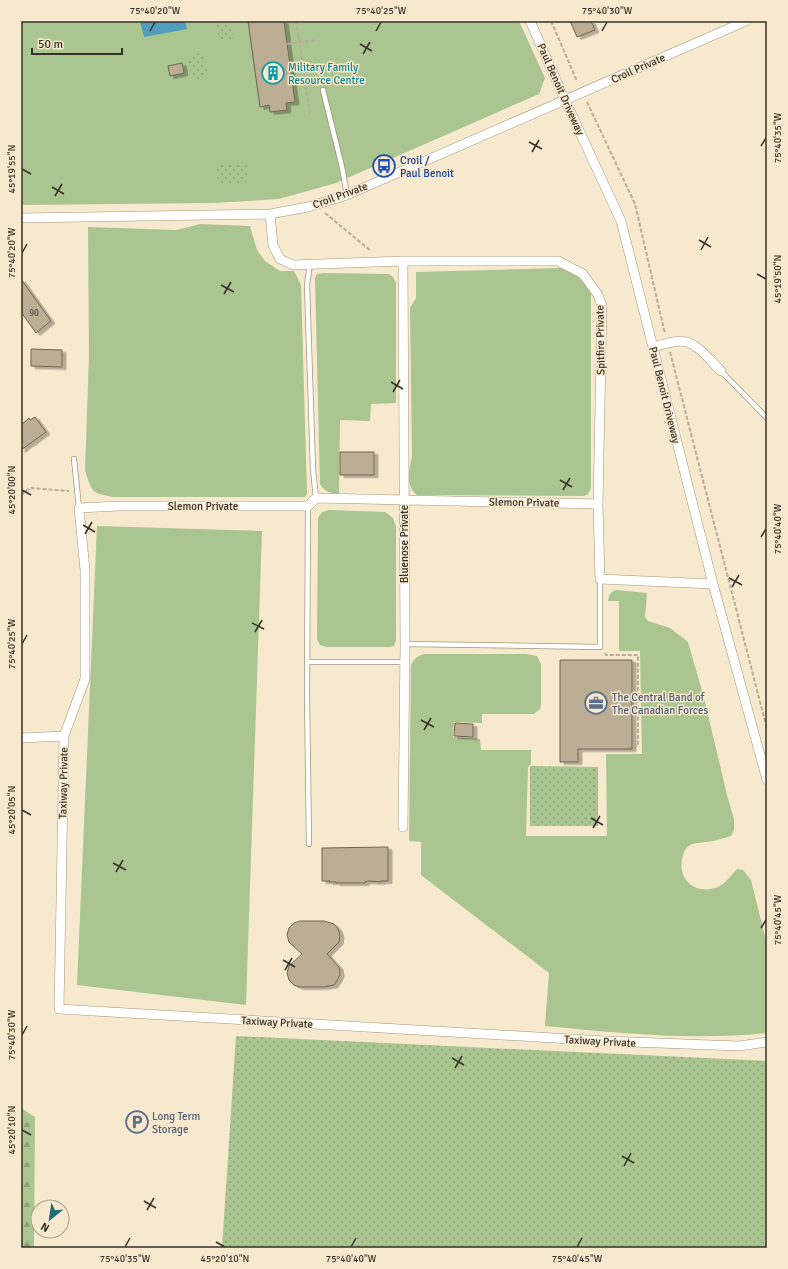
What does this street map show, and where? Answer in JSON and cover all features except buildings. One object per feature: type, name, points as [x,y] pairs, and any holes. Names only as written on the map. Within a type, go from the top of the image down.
[{"type":"street","name":"Paul Benoit Driveway","points":[[530,21],[621,221],[713,584],[767,780]]},
{"type":"street","name":"Croil Private","points":[[21,218],[270,214],[315,205],[347,194],[746,21]]},
{"type":"street","name":"Spitfire Private","points":[[270,214],[273,245],[280,259],[292,265],[403,261],[558,261],[583,274],[598,295],[602,306],[598,504],[600,580]]},
{"type":"street","name":"Bluenose Private","points":[[403,261],[403,827]]},
{"type":"street","points":[[653,347],[681,341],[689,343],[698,348],[721,372]]},
{"type":"street","points":[[308,506],[316,498]]},
{"type":"street","name":"Slemon Private","points":[[316,498],[598,504]]},
{"type":"street","name":"Slemon Private","points":[[79,508],[118,506],[308,506]]},
{"type":"street","points":[[21,738],[64,736],[85,679],[85,570],[79,508]]},
{"type":"street","points":[[600,580],[713,584]]},
{"type":"street","name":"Taxiway Private","points":[[64,736],[59,1009],[402,1025],[620,1042],[739,1046],[767,1042]]},
{"type":"lane","points":[[323,90],[347,194]]},
{"type":"lane","points":[[310,264],[307,285],[313,469],[316,498]]},
{"type":"lane","points":[[721,372],[767,418]]},
{"type":"lane","points":[[74,459],[79,508]]},
{"type":"lane","points":[[308,506],[309,844]]},
{"type":"lane","points":[[404,644],[600,647],[600,580]]},
{"type":"lane","points":[[308,662],[404,662]]},
{"type":"path","points":[[296,21],[310,114]]},
{"type":"path","points":[[551,21],[578,81]]},
{"type":"path","points":[[287,44],[316,40]]},
{"type":"path","points":[[588,102],[635,204],[667,344],[767,729]]},
{"type":"path","points":[[315,205],[384,262]]},
{"type":"path","points":[[21,495],[30,488],[78,492]]},
{"type":"path","points":[[600,647],[606,655],[638,655],[638,746],[632,746]]},
{"type":"green space","points":[[21,21],[519,21],[545,78],[539,94],[336,183],[279,199],[214,203],[21,205]]},
{"type":"green space","points":[[216,21],[231,21],[235,40],[219,42]]},
{"type":"green space","points":[[195,53],[201,55],[207,64],[206,75],[199,80],[194,78],[189,68],[190,58]]},
{"type":"green space","points":[[247,162],[249,182],[218,185],[216,164]]},
{"type":"green space","points":[[200,224],[250,226],[257,250],[265,261],[280,271],[294,271],[301,285],[307,494],[305,497],[113,497],[100,494],[91,488],[85,471],[89,355],[88,227],[177,230]]},
{"type":"green space","points":[[560,268],[571,272],[578,277],[591,293],[591,488],[588,494],[584,496],[417,495],[413,491],[409,482],[412,457],[410,308],[416,298],[416,272]]},
{"type":"green space","points":[[317,274],[389,274],[393,277],[396,283],[396,403],[371,404],[370,421],[340,420],[339,494],[328,492],[320,484],[315,278]]},
{"type":"green space","points":[[329,510],[385,512],[393,518],[396,527],[396,640],[394,646],[327,647],[320,645],[317,639],[318,518],[322,512]]},
{"type":"green space","points":[[97,526],[262,531],[246,1005],[77,985]]},
{"type":"green space","points":[[616,590],[647,593],[645,617],[648,621],[670,628],[688,642],[703,694],[734,819],[734,830],[731,836],[710,842],[695,843],[688,847],[682,857],[683,875],[692,885],[705,889],[712,889],[722,885],[737,869],[743,870],[751,880],[767,945],[767,1033],[684,1036],[545,1026],[549,973],[421,875],[421,842],[409,841],[411,665],[416,658],[424,654],[526,654],[537,656],[541,664],[540,709],[534,714],[482,714],[482,723],[454,722],[453,737],[480,739],[481,750],[531,750],[531,764],[528,767],[526,836],[607,836],[606,754],[642,754],[640,651],[619,651],[619,601],[608,601],[610,594]]},
{"type":"green space","points":[[530,766],[598,767],[598,826],[530,826]]},
{"type":"green space","points":[[236,1036],[767,1061],[767,1248],[222,1248]]},
{"type":"green space","points":[[21,1108],[35,1117],[34,1199],[30,1199],[30,1239],[34,1239],[34,1248],[21,1248]]},
{"type":"water","points":[[140,21],[185,21],[187,29],[144,37]]},
{"type":"place","name":"Military Family Resource Centre","points":[[273,73]]},
{"type":"place","name":"Croil / Paul Benoit","points":[[384,166]]},
{"type":"place","name":"The Central Band of The Canadian Forces","points":[[596,703]]},
{"type":"place","name":"Long Term Storage","points":[[137,1122]]}]
